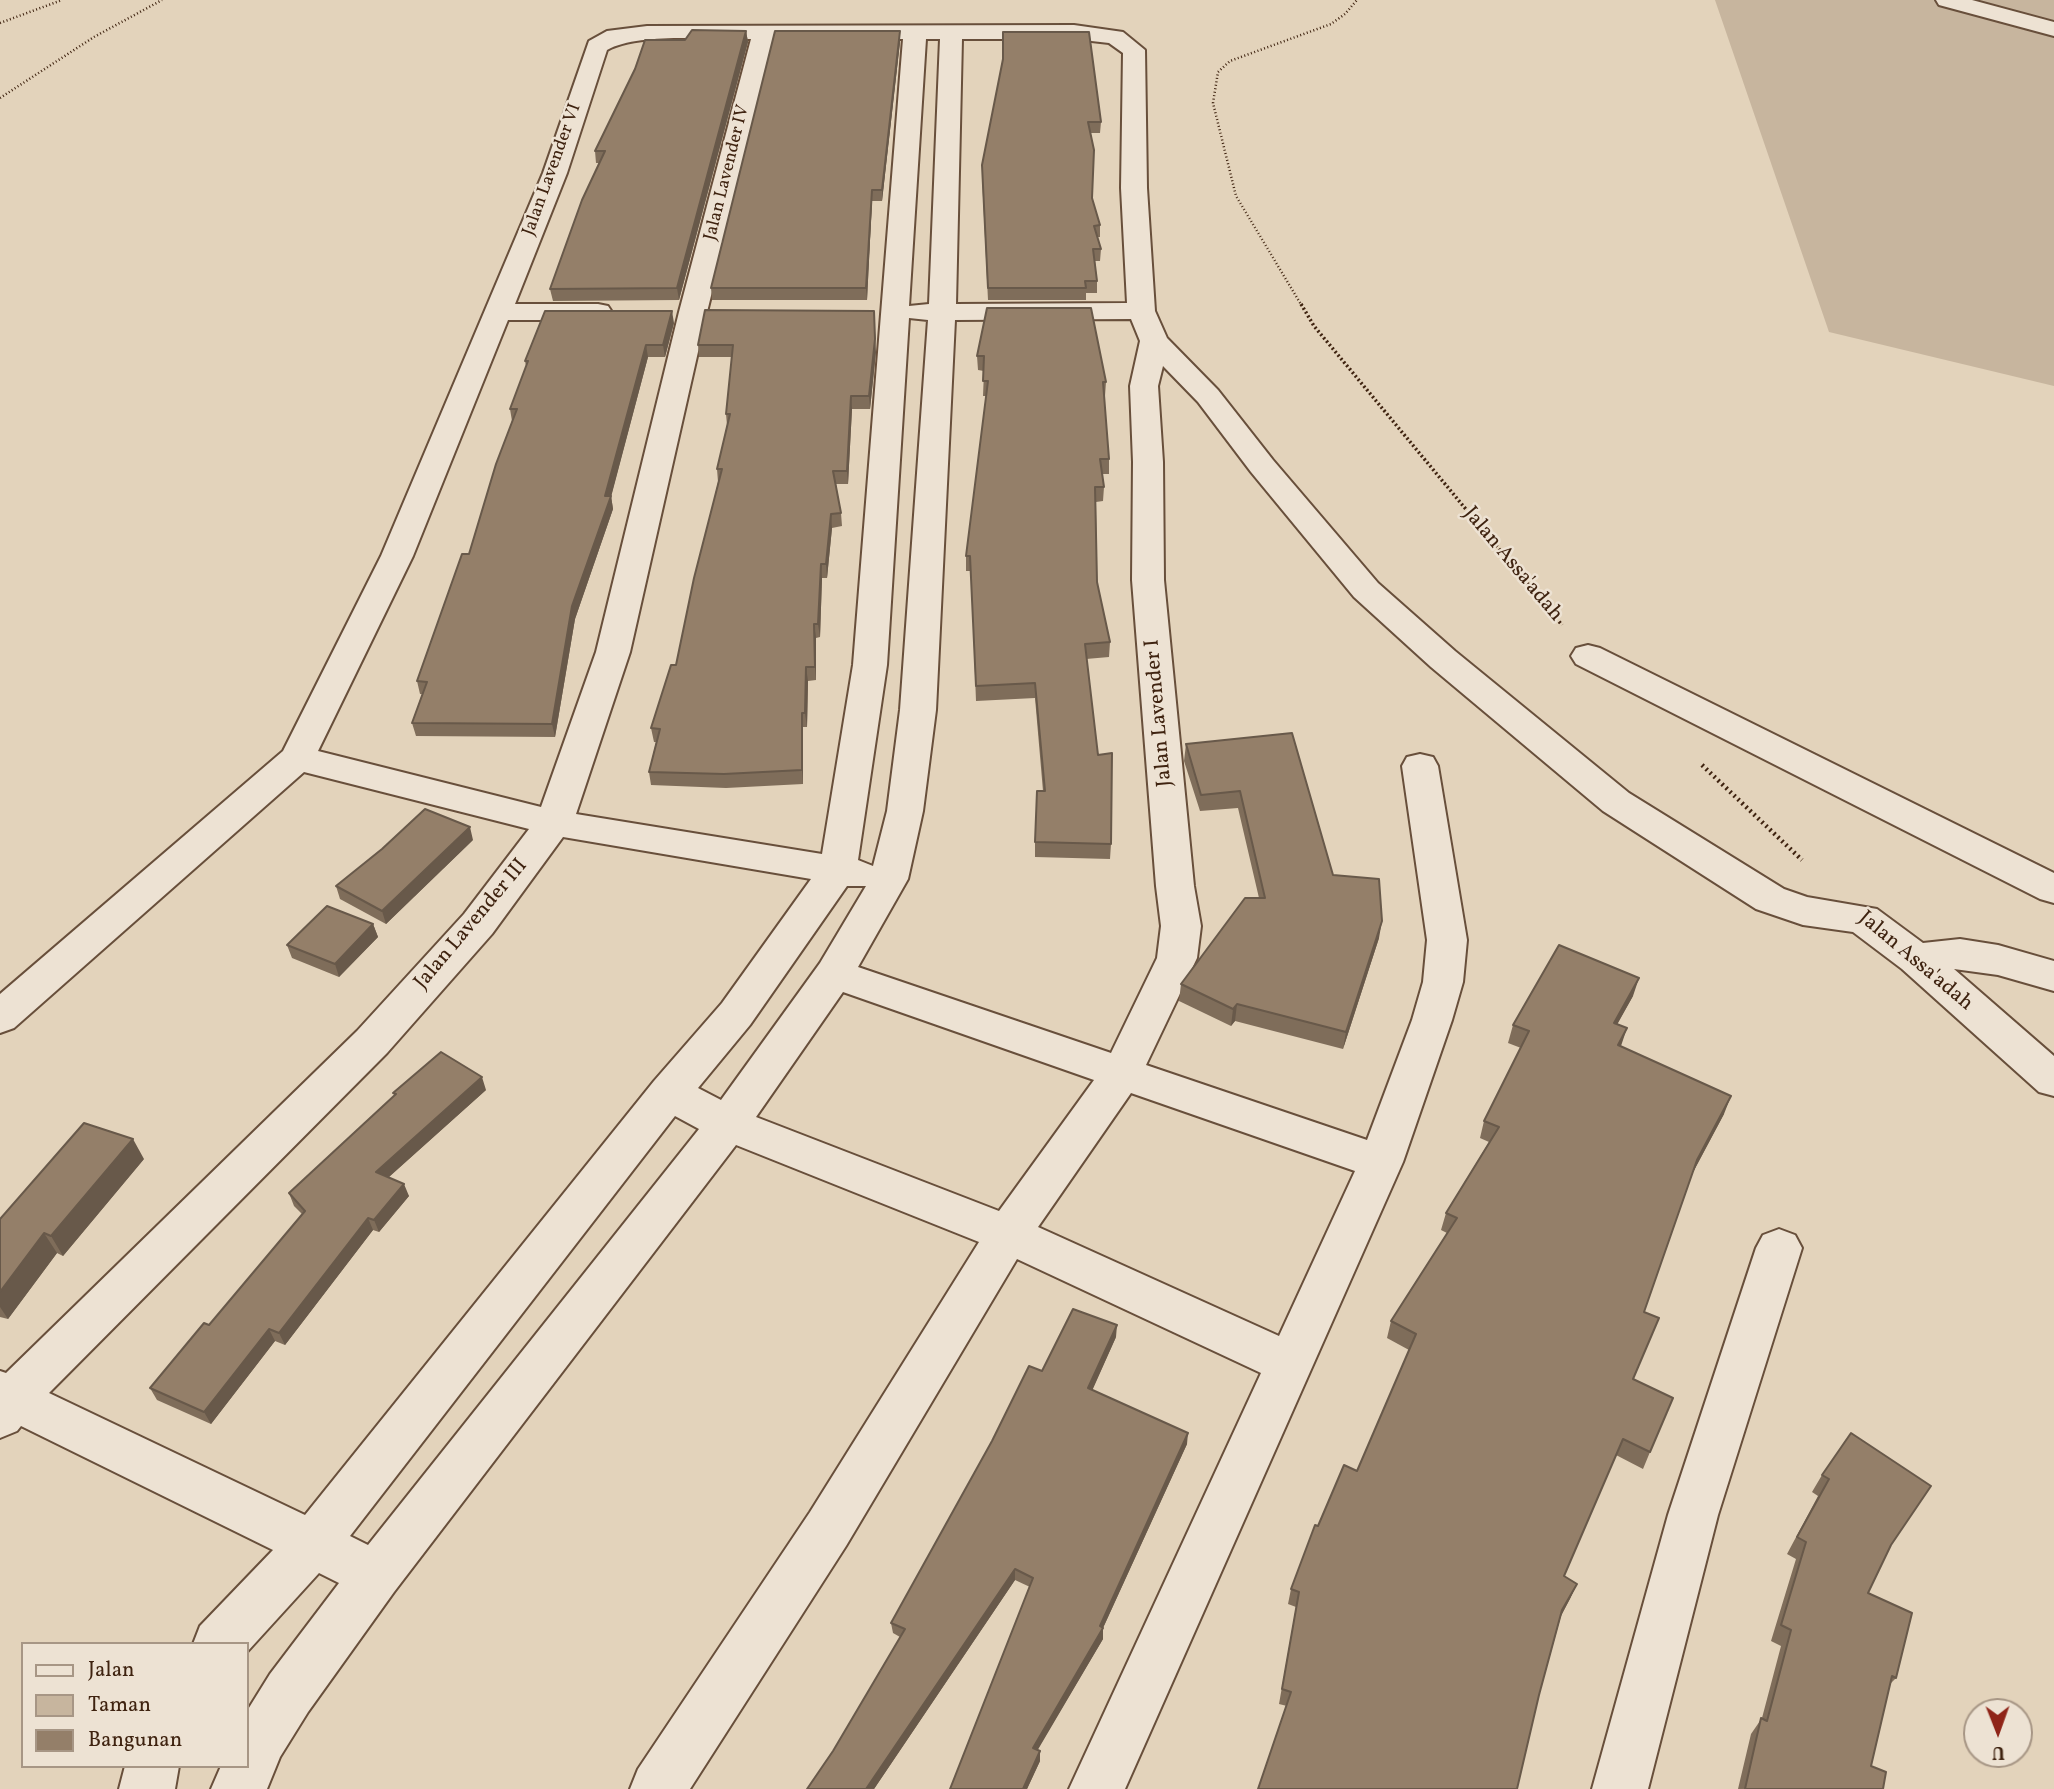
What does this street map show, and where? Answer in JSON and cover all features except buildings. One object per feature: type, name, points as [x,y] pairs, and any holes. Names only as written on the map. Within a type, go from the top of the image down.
[{"type":"street","points":[[1947,0],[2054,29]]},
{"type":"street","name":"Jalan Lavender VI","points":[[298,758],[397,556],[555,173],[597,46],[615,36],[647,33],[764,34]]},
{"type":"street","points":[[221,1642],[313,1544],[669,1093],[736,1014],[838,870],[870,665],[880,537],[881,312],[905,172],[915,33]]},
{"type":"street","points":[[239,1789],[261,1738],[275,1716],[376,1575],[728,1124],[834,974],[889,879],[905,811],[918,710],[942,312],[951,33],[764,34]]},
{"type":"street","name":"Jalan Lavender I","points":[[658,1789],[828,1529],[1008,1234],[1121,1074],[1177,958],[1181,926],[1148,580],[1148,462],[1144,386],[1147,326],[1134,188],[1134,50],[1115,37],[1097,34],[951,33]]},
{"type":"street","name":"Jalan Lavender IV","points":[[693,312],[764,34]]},
{"type":"street","points":[[905,172],[946,172]]},
{"type":"street","points":[[498,312],[624,312]]},
{"type":"street","name":"Jalan Lavender III","points":[[4,1402],[372,1042],[478,924],[554,823],[613,652],[693,312]]},
{"type":"street","points":[[881,312],[942,312],[1147,326],[1208,396],[1262,466],[1366,590],[1595,785],[1616,802],[1770,900],[1802,911],[1863,919]]},
{"type":"street","points":[[880,537],[928,537]]},
{"type":"street","points":[[1588,656],[2054,889]]},
{"type":"street","points":[[0,1017],[298,758],[554,823],[889,879]]},
{"type":"street","points":[[1097,1789],[1381,1162],[1432,1020],[1444,971],[1447,940],[1420,766]]},
{"type":"street","name":"Jalan Assa'adah","points":[[1863,919],[1916,959],[2054,1080]]},
{"type":"street","points":[[1916,959],[1960,954],[1998,960],[2054,976]]},
{"type":"street","points":[[834,974],[1381,1162]]},
{"type":"street","points":[[669,1093],[728,1124],[1008,1234],[1289,1363]]},
{"type":"street","points":[[1620,1789],[1693,1515],[1779,1248]]},
{"type":"street","points":[[4,1402],[376,1575]]},
{"type":"street","points":[[147,1789],[152,1768]]},
{"type":"path","points":[[0,23],[62,0]]},
{"type":"path","points":[[0,98],[94,37],[162,0]]},
{"type":"path","name":"Jalan Assa'adah","points":[[1357,0],[1345,14],[1331,24],[1230,61],[1218,72],[1213,103],[1236,196],[1314,326],[1588,656]]},
{"type":"path","name":"Jalan Assa'adah","points":[[1696,759],[1863,919]]},
{"type":"green space","points":[[1715,0],[2054,0],[2054,386],[1829,332]]}]
